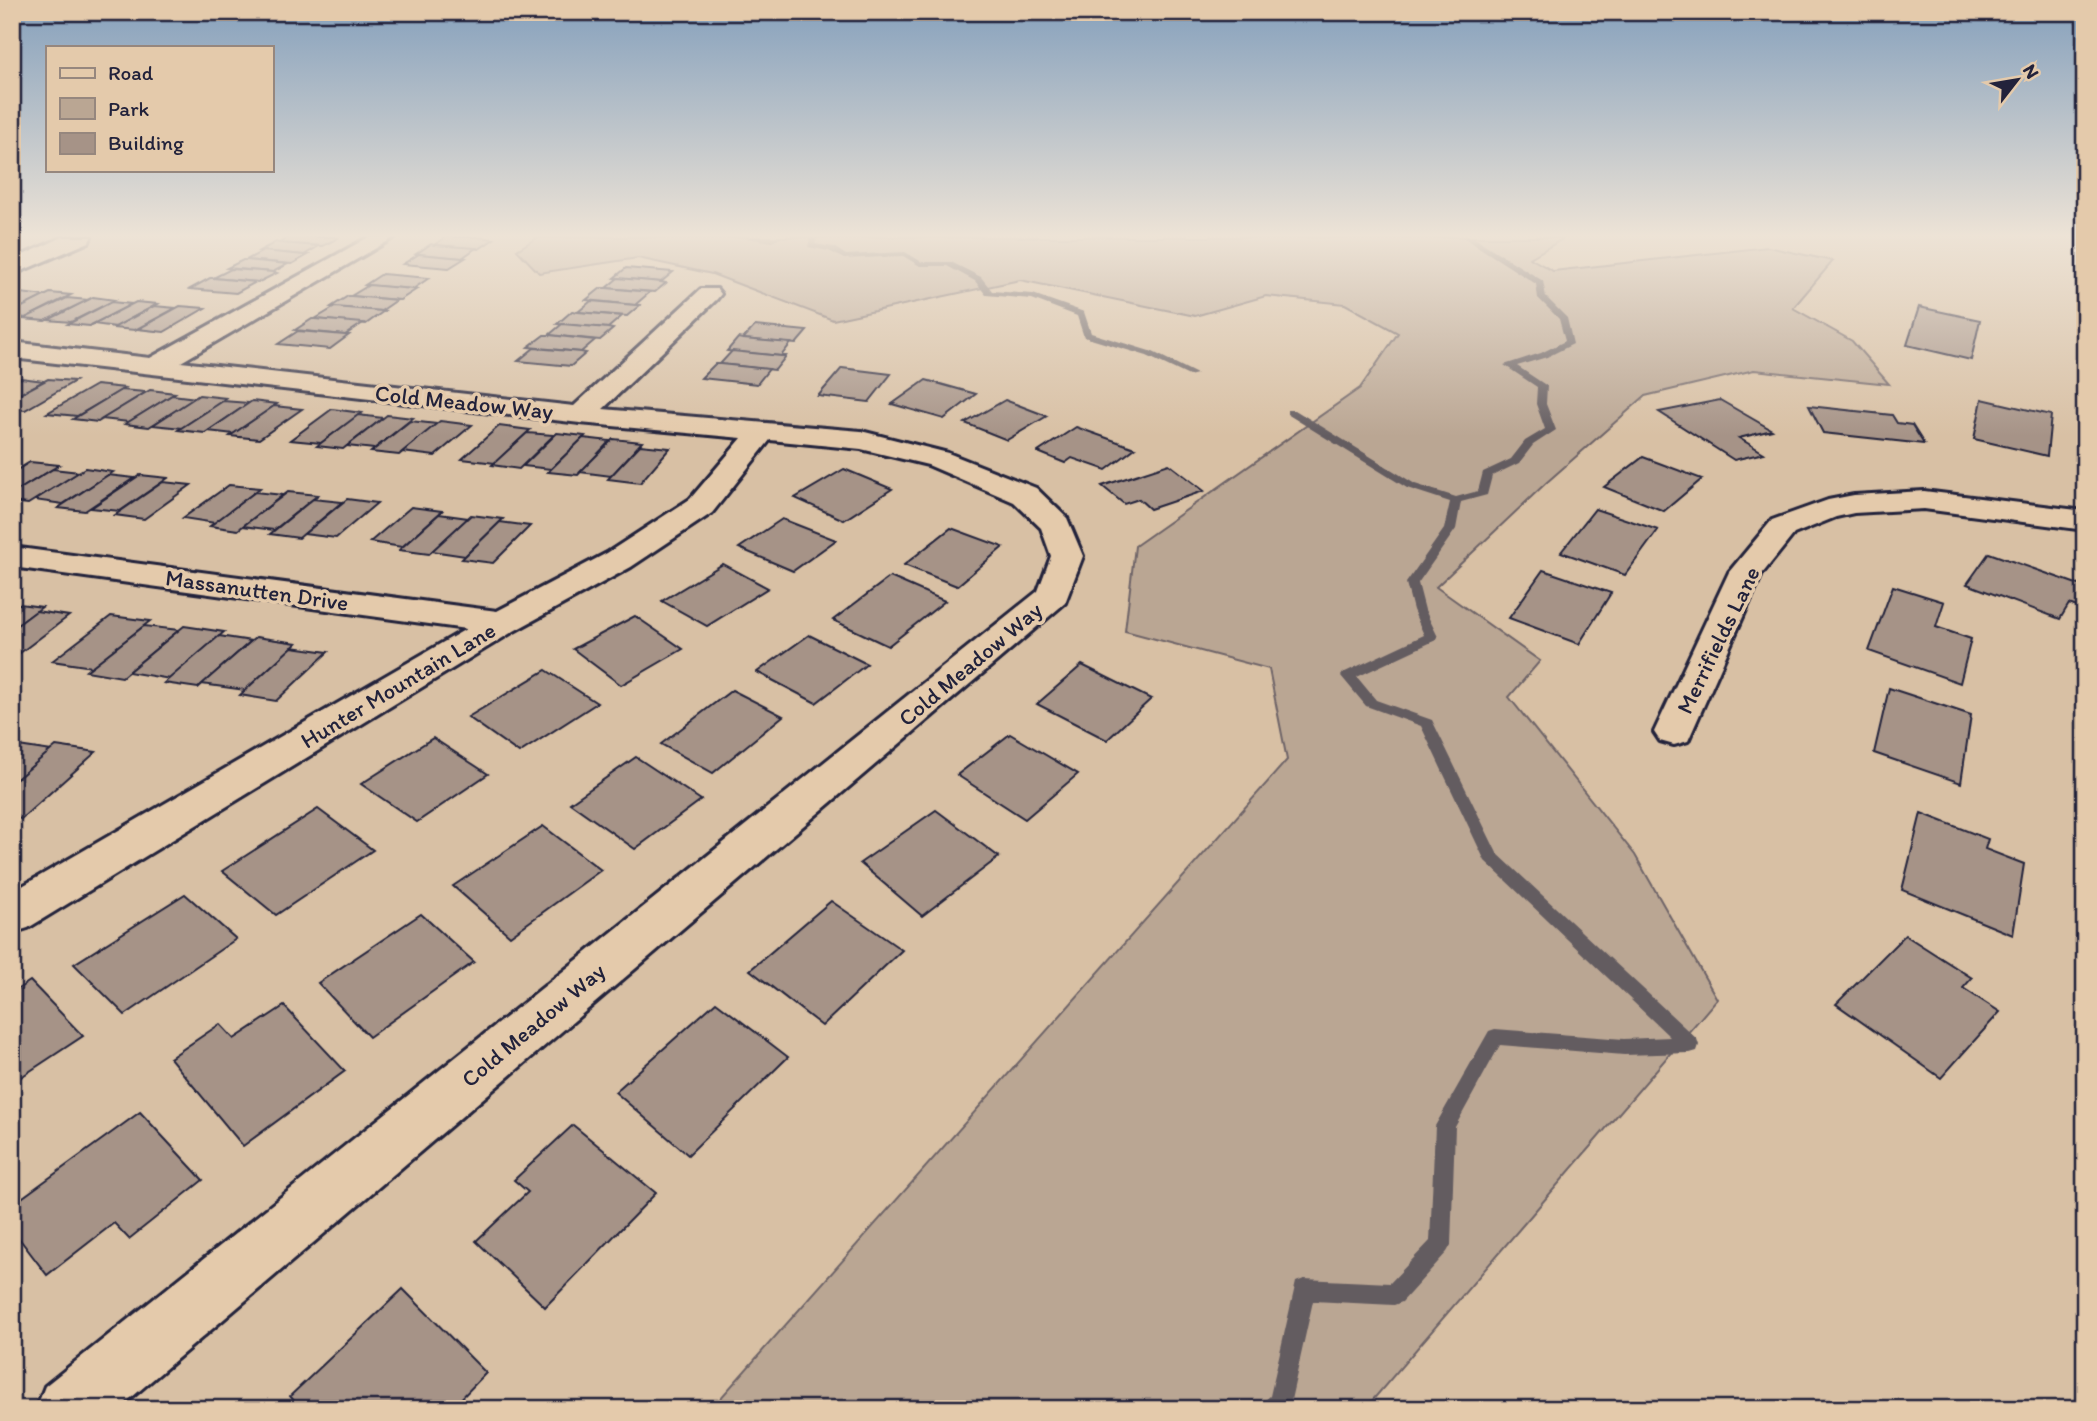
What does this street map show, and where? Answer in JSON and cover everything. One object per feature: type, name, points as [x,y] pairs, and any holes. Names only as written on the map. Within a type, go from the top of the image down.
[{"type":"street","points":[[151,368],[267,303]]},
{"type":"street","points":[[580,415],[699,303]]},
{"type":"street","name":"Cold Meadow Way","points":[[12,350],[580,415],[861,440],[938,459],[1025,495],[1056,525],[1067,556],[1053,596],[68,1409]]},
{"type":"street","name":"Hunter Mountain Lane","points":[[12,915],[502,623],[619,560],[701,506],[762,432]]},
{"type":"street","name":"Merrifields Lane","points":[[1674,732],[1746,572],[1783,527],[1828,509],[1854,503],[1924,500],[2085,521]]},
{"type":"street","name":"Massanutten Drive","points":[[12,557],[502,623]]},
{"type":"green space","points":[[789,303],[911,303],[833,320]]},
{"type":"green space","points":[[1133,303],[1240,303],[1195,316]]},
{"type":"green space","points":[[1338,303],[1797,303],[1793,308],[1852,341],[1889,384],[1754,370],[1645,396],[1546,483],[1436,587],[1540,661],[1509,697],[1635,855],[1717,999],[1365,1409],[711,1409],[1287,760],[1269,669],[1125,631],[1135,546],[1360,388],[1398,333],[1345,304]]},
{"type":"building","points":[[12,303],[30,303],[12,312]]},
{"type":"building","points":[[29,303],[55,303],[26,318],[12,316],[12,312]]},
{"type":"building","points":[[56,303],[81,303],[45,321],[23,319]]},
{"type":"building","points":[[81,303],[108,303],[71,322],[48,320]]},
{"type":"building","points":[[108,303],[132,304],[90,326],[68,324]]},
{"type":"building","points":[[133,303],[158,304],[116,327],[93,324]]},
{"type":"building","points":[[337,303],[392,303],[381,311],[331,307]]},
{"type":"building","points":[[588,303],[640,305],[627,316],[578,312]]},
{"type":"building","points":[[154,306],[176,308],[135,330],[113,328]]},
{"type":"building","points":[[180,306],[205,308],[164,332],[138,329]]},
{"type":"building","points":[[335,307],[384,311],[366,324],[315,319]]},
{"type":"building","points":[[1919,307],[1980,320],[1971,360],[1907,345]]},
{"type":"building","points":[[572,311],[622,316],[608,328],[557,324]]},
{"type":"building","points":[[312,319],[363,323],[345,335],[295,330]]},
{"type":"building","points":[[562,324],[613,329],[600,340],[549,335]]},
{"type":"building","points":[[755,326],[807,331],[796,344],[743,339]]},
{"type":"building","points":[[298,331],[349,335],[330,349],[278,344]]},
{"type":"building","points":[[544,335],[595,340],[581,352],[528,347]]},
{"type":"building","points":[[738,338],[791,343],[781,356],[727,351]]},
{"type":"building","points":[[534,348],[586,353],[571,366],[518,361]]},
{"type":"building","points":[[732,351],[786,356],[775,370],[720,364]]},
{"type":"building","points":[[715,364],[769,369],[757,384],[701,378]]},
{"type":"building","points":[[842,368],[891,374],[869,402],[818,396]]},
{"type":"building","points":[[21,378],[44,381],[12,398],[12,383]]},
{"type":"building","points":[[48,379],[75,381],[25,410],[12,409],[12,398]]},
{"type":"building","points":[[926,380],[976,394],[944,419],[892,404]]},
{"type":"building","points":[[96,385],[125,388],[77,416],[47,413]]},
{"type":"building","points":[[121,390],[146,392],[98,422],[73,419]]},
{"type":"building","points":[[150,390],[175,393],[129,422],[102,419]]},
{"type":"building","points":[[172,395],[196,398],[149,427],[125,424]]},
{"type":"building","points":[[199,395],[226,398],[182,428],[153,425]]},
{"type":"building","points":[[1982,399],[2051,415],[2047,456],[1974,439]]},
{"type":"building","points":[[1005,400],[1047,416],[1007,440],[965,423]]},
{"type":"building","points":[[1720,400],[1772,430],[1739,438],[1764,453],[1734,460],[1659,412]]},
{"type":"building","points":[[223,401],[249,403],[205,433],[178,430]]},
{"type":"building","points":[[252,401],[277,404],[234,434],[208,431]]},
{"type":"building","points":[[274,406],[302,409],[259,439],[230,436]]},
{"type":"building","points":[[1809,406],[1892,415],[1897,423],[1912,425],[1924,444],[1823,433]]},
{"type":"building","points":[[332,409],[362,413],[321,443],[290,440]]},
{"type":"building","points":[[358,415],[383,418],[343,449],[317,446]]},
{"type":"building","points":[[387,415],[413,418],[374,449],[347,446]]},
{"type":"building","points":[[410,421],[437,424],[399,455],[371,452]]},
{"type":"building","points":[[440,421],[472,425],[435,456],[402,452]]},
{"type":"building","points":[[499,426],[530,430],[495,463],[462,459]]},
{"type":"building","points":[[1076,427],[1135,448],[1106,470],[1072,458],[1065,463],[1038,452]]},
{"type":"building","points":[[527,433],[554,435],[519,469],[492,465]]},
{"type":"building","points":[[557,433],[585,436],[551,469],[523,466]]},
{"type":"building","points":[[583,438],[610,441],[578,475],[548,472]]},
{"type":"building","points":[[613,439],[642,442],[611,476],[580,472]]},
{"type":"building","points":[[640,445],[670,448],[640,483],[608,479]]},
{"type":"building","points":[[1643,457],[1702,479],[1664,511],[1604,487]]},
{"type":"building","points":[[30,462],[59,465],[12,494],[12,473]]},
{"type":"building","points":[[1169,464],[1204,491],[1150,509],[1139,499],[1124,504],[1102,486]]},
{"type":"building","points":[[85,468],[113,472],[63,504],[34,500]]},
{"type":"building","points":[[53,469],[79,472],[28,504],[12,502],[12,494]]},
{"type":"building","points":[[844,469],[892,489],[844,520],[795,498]]},
{"type":"building","points":[[108,475],[134,478],[85,511],[58,508]]},
{"type":"building","points":[[140,475],[168,478],[120,511],[91,508]]},
{"type":"building","points":[[163,482],[191,485],[144,519],[115,515]]},
{"type":"building","points":[[229,485],[260,488],[215,523],[183,518]]},
{"type":"building","points":[[255,492],[283,495],[238,530],[210,526]]},
{"type":"building","points":[[288,492],[318,495],[274,530],[243,526]]},
{"type":"building","points":[[313,499],[342,502],[299,538],[270,534]]},
{"type":"building","points":[[347,499],[377,503],[336,538],[304,534]]},
{"type":"building","points":[[411,507],[442,511],[402,547],[370,542]]},
{"type":"building","points":[[1595,509],[1658,530],[1625,575],[1561,552]]},
{"type":"building","points":[[439,514],[468,518],[429,554],[399,550]]},
{"type":"building","points":[[471,515],[503,519],[465,556],[432,551]]},
{"type":"building","points":[[782,519],[836,540],[793,571],[739,548]]},
{"type":"building","points":[[500,522],[530,526],[493,563],[462,559]]},
{"type":"building","points":[[951,528],[1003,547],[957,586],[904,565]]},
{"type":"building","points":[[1989,553],[2085,587],[2085,610],[2069,604],[2060,619],[1967,584]]},
{"type":"building","points":[[723,564],[768,588],[707,626],[662,601]]},
{"type":"building","points":[[1543,570],[1611,593],[1579,644],[1509,618]]},
{"type":"building","points":[[890,577],[945,601],[888,646],[833,620]]},
{"type":"building","points":[[1893,586],[1944,602],[1936,627],[1971,639],[1960,683],[1869,651]]},
{"type":"building","points":[[12,603],[42,607],[12,629]]},
{"type":"building","points":[[36,611],[69,616],[12,659],[12,629]]},
{"type":"building","points":[[111,616],[150,621],[92,667],[52,661]]},
{"type":"building","points":[[635,616],[683,649],[621,685],[573,649]]},
{"type":"building","points":[[144,626],[179,630],[122,677],[86,671]]},
{"type":"building","points":[[184,626],[224,632],[170,679],[128,672]]},
{"type":"building","points":[[809,635],[867,664],[816,703],[757,672]]},
{"type":"building","points":[[219,636],[251,641],[198,688],[164,683]]},
{"type":"building","points":[[256,637],[297,643],[245,690],[202,684]]},
{"type":"building","points":[[292,647],[328,652],[276,701],[240,695]]},
{"type":"building","points":[[1082,665],[1151,699],[1107,740],[1037,704]]},
{"type":"building","points":[[546,670],[597,703],[519,753],[468,717]]},
{"type":"building","points":[[1889,688],[1971,715],[1961,783],[1874,753]]},
{"type":"building","points":[[732,690],[783,716],[713,773],[661,744]]},
{"type":"building","points":[[1010,734],[1078,774],[1025,819],[957,775]]},
{"type":"building","points":[[433,738],[488,774],[417,822],[361,784]]},
{"type":"building","points":[[12,745],[51,751],[12,783]]},
{"type":"building","points":[[56,746],[96,752],[21,819],[12,817],[12,783]]},
{"type":"building","points":[[636,757],[701,800],[635,849],[570,803]]},
{"type":"building","points":[[318,809],[373,850],[276,915],[222,871]]},
{"type":"building","points":[[936,810],[999,857],[922,916],[860,863]]},
{"type":"building","points":[[1921,813],[1988,839],[1985,849],[2024,864],[2013,935],[1902,890]]},
{"type":"building","points":[[543,826],[601,870],[510,936],[453,886]]},
{"type":"building","points":[[185,894],[236,939],[125,1015],[74,964]]},
{"type":"building","points":[[831,901],[902,950],[822,1026],[750,970]]},
{"type":"building","points":[[421,914],[474,962],[369,1037],[318,983]]},
{"type":"building","points":[[1905,935],[1972,978],[1963,988],[2000,1012],[1941,1078],[1836,1004]]},
{"type":"building","points":[[30,981],[83,1036],[12,1083],[12,993]]},
{"type":"building","points":[[716,1002],[788,1057],[688,1155],[615,1092]]},
{"type":"building","points":[[284,1006],[345,1071],[243,1146],[170,1058],[220,1024],[234,1039]]},
{"type":"building","points":[[140,1112],[203,1180],[129,1239],[114,1223],[47,1275],[12,1229],[12,1205]]},
{"type":"building","points":[[573,1125],[656,1193],[545,1307],[476,1241],[528,1192],[514,1180]]},
{"type":"building","points":[[403,1289],[486,1373],[451,1409],[301,1409],[290,1396]]},
{"type":"waterway","points":[[1051,303],[1081,314],[1087,335],[1150,354],[1192,374]]},
{"type":"waterway","points":[[1456,500],[1483,493],[1487,474],[1515,461],[1529,443],[1551,430],[1541,404],[1542,386],[1509,365],[1544,355],[1570,342],[1563,318],[1548,303]]},
{"type":"waterway","points":[[1291,412],[1411,486],[1456,500]]},
{"type":"waterway","points":[[1272,1409],[1280,1403],[1304,1290],[1394,1294],[1440,1245],[1445,1126],[1495,1037],[1624,1047],[1690,1045],[1491,857],[1427,723],[1371,703],[1348,676],[1431,637],[1419,610],[1412,583],[1450,529],[1456,500]]}]
